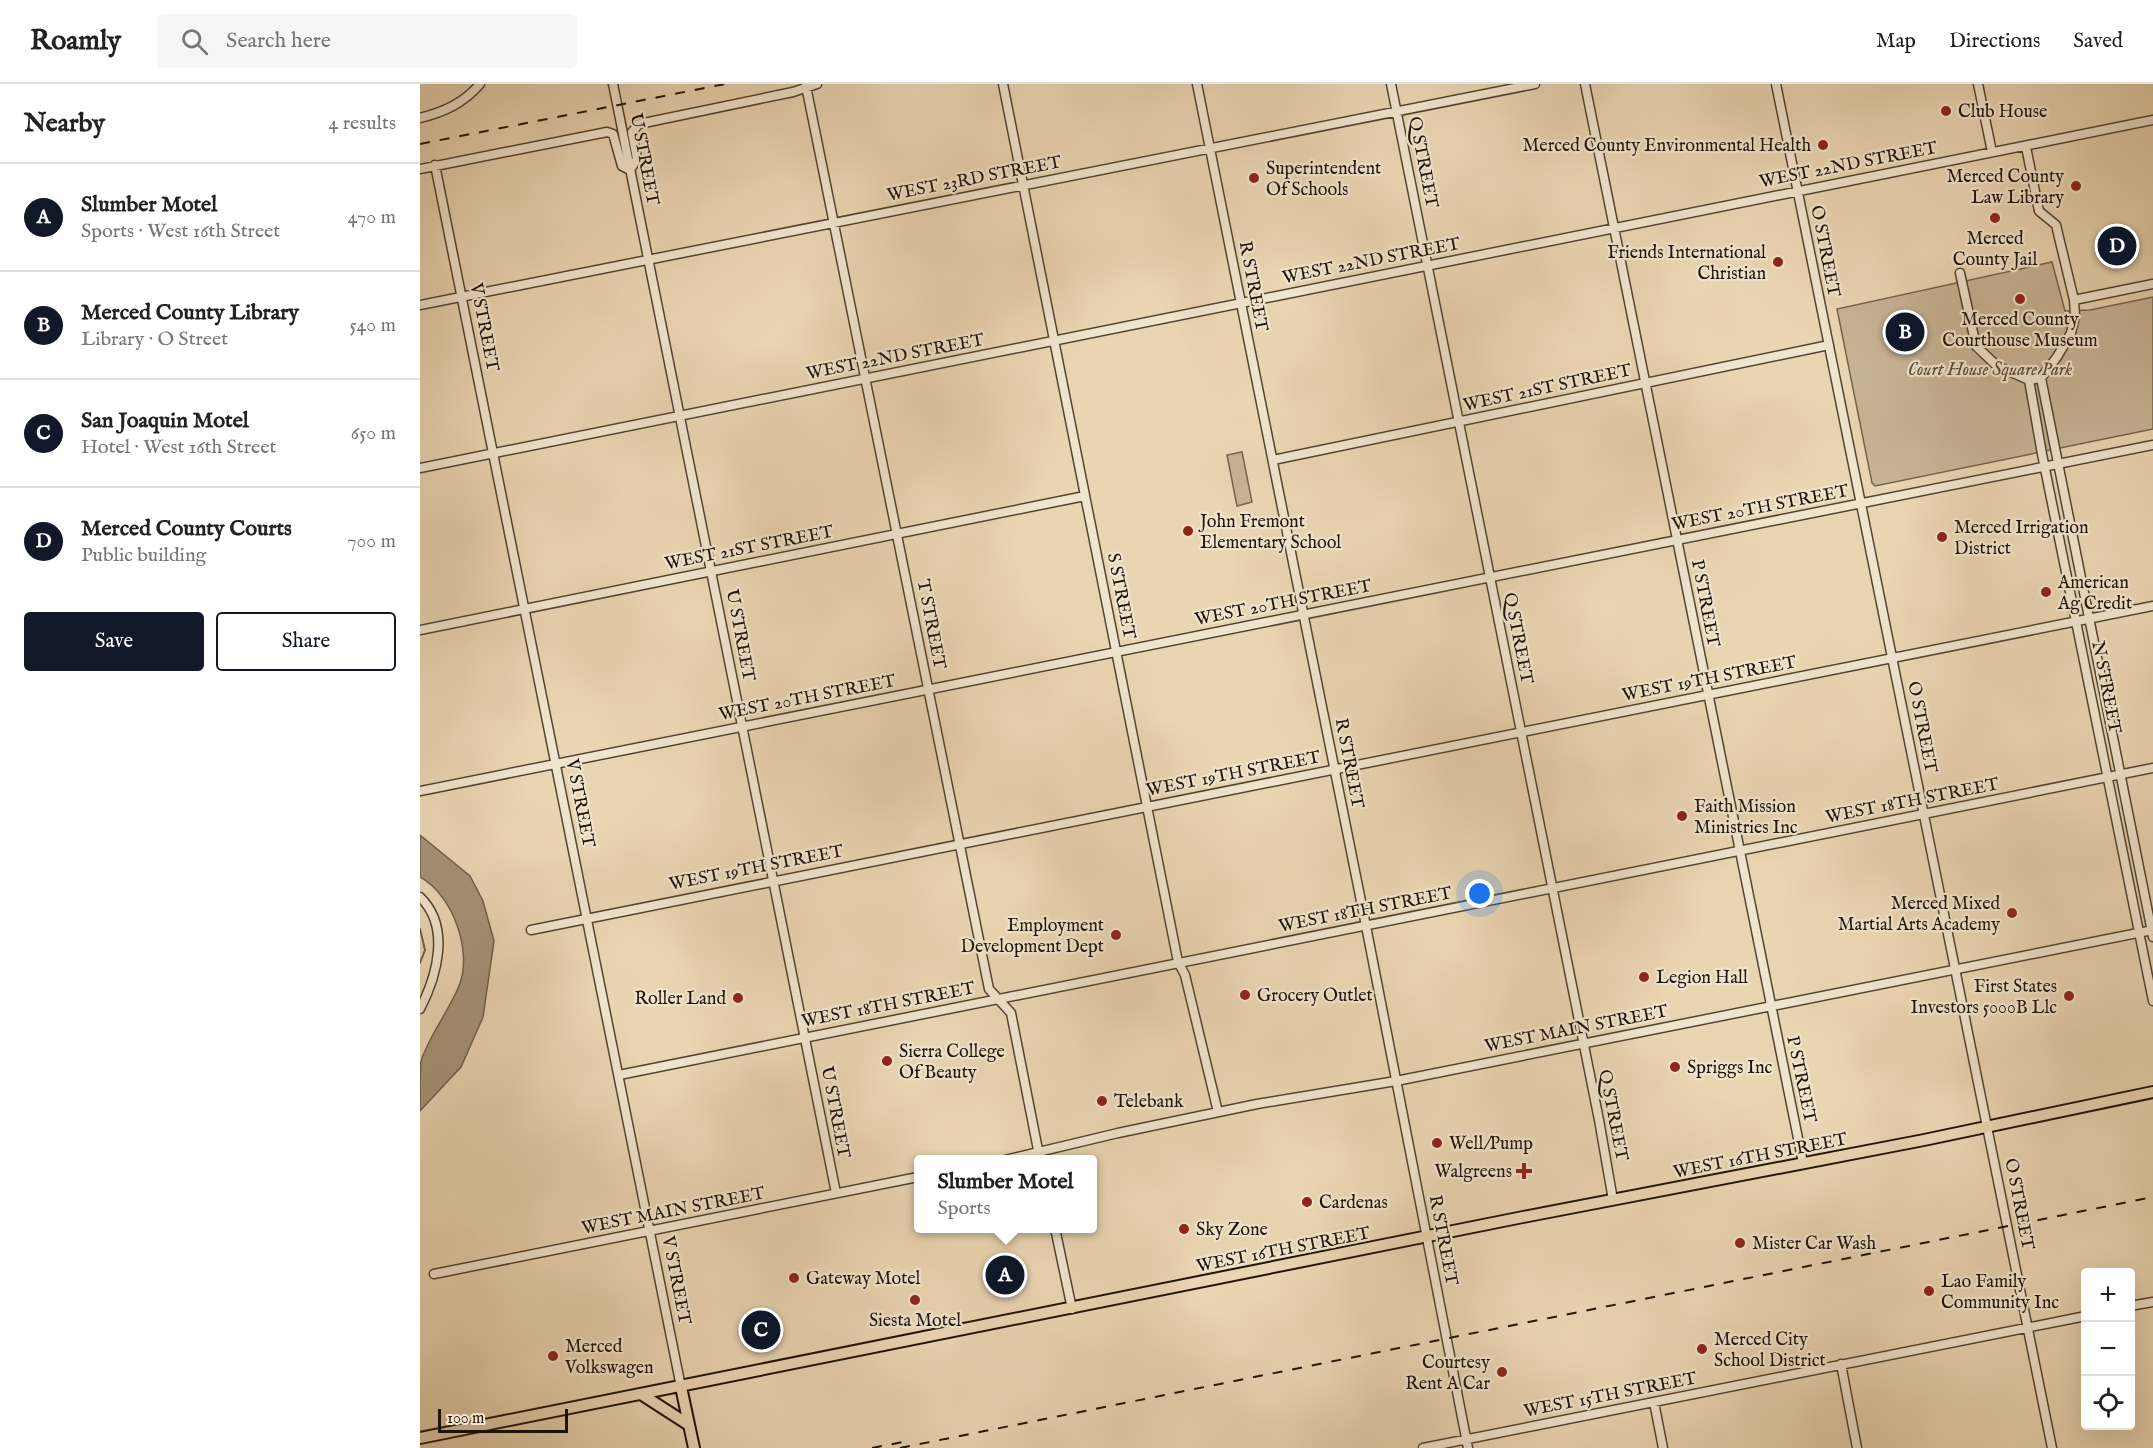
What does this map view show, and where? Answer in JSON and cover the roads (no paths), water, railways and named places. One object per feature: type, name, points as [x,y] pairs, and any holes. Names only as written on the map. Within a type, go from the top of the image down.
[{"type":"main road","name":"WEST 16TH STREET","points":[[420,1438],[1988,1127],[2153,1092]]},
{"type":"main road","name":"V STREET","points":[[681,1387],[694,1448]]},
{"type":"main road","points":[[641,1394],[689,1425]]},
{"type":"street","points":[[420,118],[457,105],[480,84]]},
{"type":"street","name":"U STREET","points":[[613,84],[836,1193]]},
{"type":"street","points":[[420,169],[607,132],[613,134],[622,166],[630,170],[637,159],[632,132],[639,124],[793,92],[817,84]]},
{"type":"street","name":"S STREET","points":[[1003,84],[1178,962],[1185,975],[1218,1112]]},
{"type":"street","name":"R STREET","points":[[1197,84],[1335,769],[1467,1444]]},
{"type":"street","name":"Q STREET","points":[[1391,84],[1522,732],[1613,1200]]},
{"type":"street","name":"WEST 23RD STREET","points":[[420,305],[1535,84]]},
{"type":"street","name":"P STREET","points":[[1586,84],[1803,1163]]},
{"type":"street","name":"O STREET","points":[[1776,84],[2052,1448]]},
{"type":"street","points":[[1978,84],[1992,152]]},
{"type":"street","name":"T STREET","points":[[806,86],[989,989],[1011,1013],[1040,1155]]},
{"type":"street","name":"WEST 22ND STREET","points":[[420,468],[2153,120]]},
{"type":"street","points":[[1960,273],[1976,346],[1997,366],[2029,380],[2041,378],[2071,333],[2075,316],[2074,300],[2056,225],[2038,211],[2026,147]]},
{"type":"street","name":"V STREET","points":[[435,165],[681,1387]]},
{"type":"street","points":[[2074,300],[2153,284]]},
{"type":"street","name":"WEST 21ST STREET","points":[[1273,460],[1829,345]]},
{"type":"street","name":"N STREET","points":[[2041,378],[2153,932]]},
{"type":"street","name":"N STREET","points":[[2029,380],[2153,1000]]},
{"type":"street","name":"WEST 20TH STREET","points":[[420,791],[2153,445]]},
{"type":"street","name":"WEST 21ST STREET","points":[[420,630],[1085,496]]},
{"type":"street","name":"WEST 19TH STREET","points":[[531,930],[2153,606]]},
{"type":"street","name":"WEST 18TH STREET","points":[[619,1075],[2153,768]]},
{"type":"street","points":[[420,897],[433,918],[439,942],[437,962],[420,1009]]},
{"type":"street","name":"WEST MAIN STREET","points":[[1043,1155],[1124,1131],[1218,1112],[1396,1081],[2153,932]]},
{"type":"street","name":"WEST MAIN STREET","points":[[434,1274],[914,1178]]},
{"type":"street","points":[[1056,1233],[1072,1309]]},
{"type":"street","points":[[2135,1305],[2153,1302]]},
{"type":"street","name":"WEST 15TH STREET","points":[[1423,1448],[1467,1444],[1654,1402],[2081,1317]]},
{"type":"street","points":[[1841,1364],[1857,1448]]},
{"type":"street","points":[[1654,1402],[1664,1448]]},
{"type":"waterway","points":[[420,929],[425,950],[420,963]]},
{"type":"railway","points":[[420,144],[725,84]]},
{"type":"railway","points":[[900,1448],[2153,1197]]},
{"type":"railway","points":[[872,1448],[908,1441]]},
{"type":"place","name":"Club House","points":[[1946,111]]},
{"type":"place","name":"Merced County Environmental Health","points":[[1823,145]]},
{"type":"place","name":"Superintendent Of Schools","points":[[1254,178]]},
{"type":"place","name":"Merced County Law Library","points":[[2076,186]]},
{"type":"place","name":"Merced County Jail","points":[[1995,218]]},
{"type":"place","name":"Merced County Courts","points":[[2117,246]]},
{"type":"place","name":"Friends International Christian","points":[[1778,262]]},
{"type":"place","name":"Merced County Courthouse Museum","points":[[2020,299]]},
{"type":"place","name":"Merced County Library","points":[[1905,332]]},
{"type":"place","name":"John Fremont Elementary School","points":[[1188,531]]},
{"type":"place","name":"Merced Irrigation District","points":[[1942,537]]},
{"type":"place","name":"American Ag Credit","points":[[2046,592]]},
{"type":"place","name":"Faith Mission Ministries Inc","points":[[1682,816]]},
{"type":"place","name":"Merced Mixed Martial Arts Academy","points":[[2012,913]]},
{"type":"place","name":"Employment Development Dept","points":[[1116,935]]},
{"type":"place","name":"Legion Hall","points":[[1644,977]]},
{"type":"place","name":"Grocery Outlet","points":[[1245,995]]},
{"type":"place","name":"First States Investors 5000B Llc","points":[[2069,996]]},
{"type":"place","name":"Roller Land","points":[[738,998]]},
{"type":"place","name":"Sierra College Of Beauty","points":[[887,1061]]},
{"type":"place","name":"Spriggs Inc","points":[[1675,1067]]},
{"type":"place","name":"Telebank","points":[[1102,1101]]},
{"type":"place","name":"Well/Pump","points":[[1437,1143]]},
{"type":"place","name":"Walgreens","points":[[1524,1171]]},
{"type":"place","name":"Cardenas","points":[[1307,1202]]},
{"type":"place","name":"Sky Zone","points":[[1184,1229]]},
{"type":"place","name":"Mister Car Wash","points":[[1740,1243]]},
{"type":"place","name":"Slumber Motel","points":[[1005,1275]]},
{"type":"place","name":"Gateway Motel","points":[[794,1278]]},
{"type":"place","name":"Lao Family Community Inc","points":[[1929,1291]]},
{"type":"place","name":"Siesta Motel","points":[[915,1300]]},
{"type":"place","name":"San Joaquin Motel","points":[[761,1330]]},
{"type":"place","name":"Merced City School District","points":[[1702,1349]]},
{"type":"place","name":"Merced Volkswagen","points":[[553,1356]]},
{"type":"place","name":"Courtesy Rent A Car","points":[[1502,1372]]},
{"type":"park label","name":"Court House Square Park","points":[[1990,369]]}]
